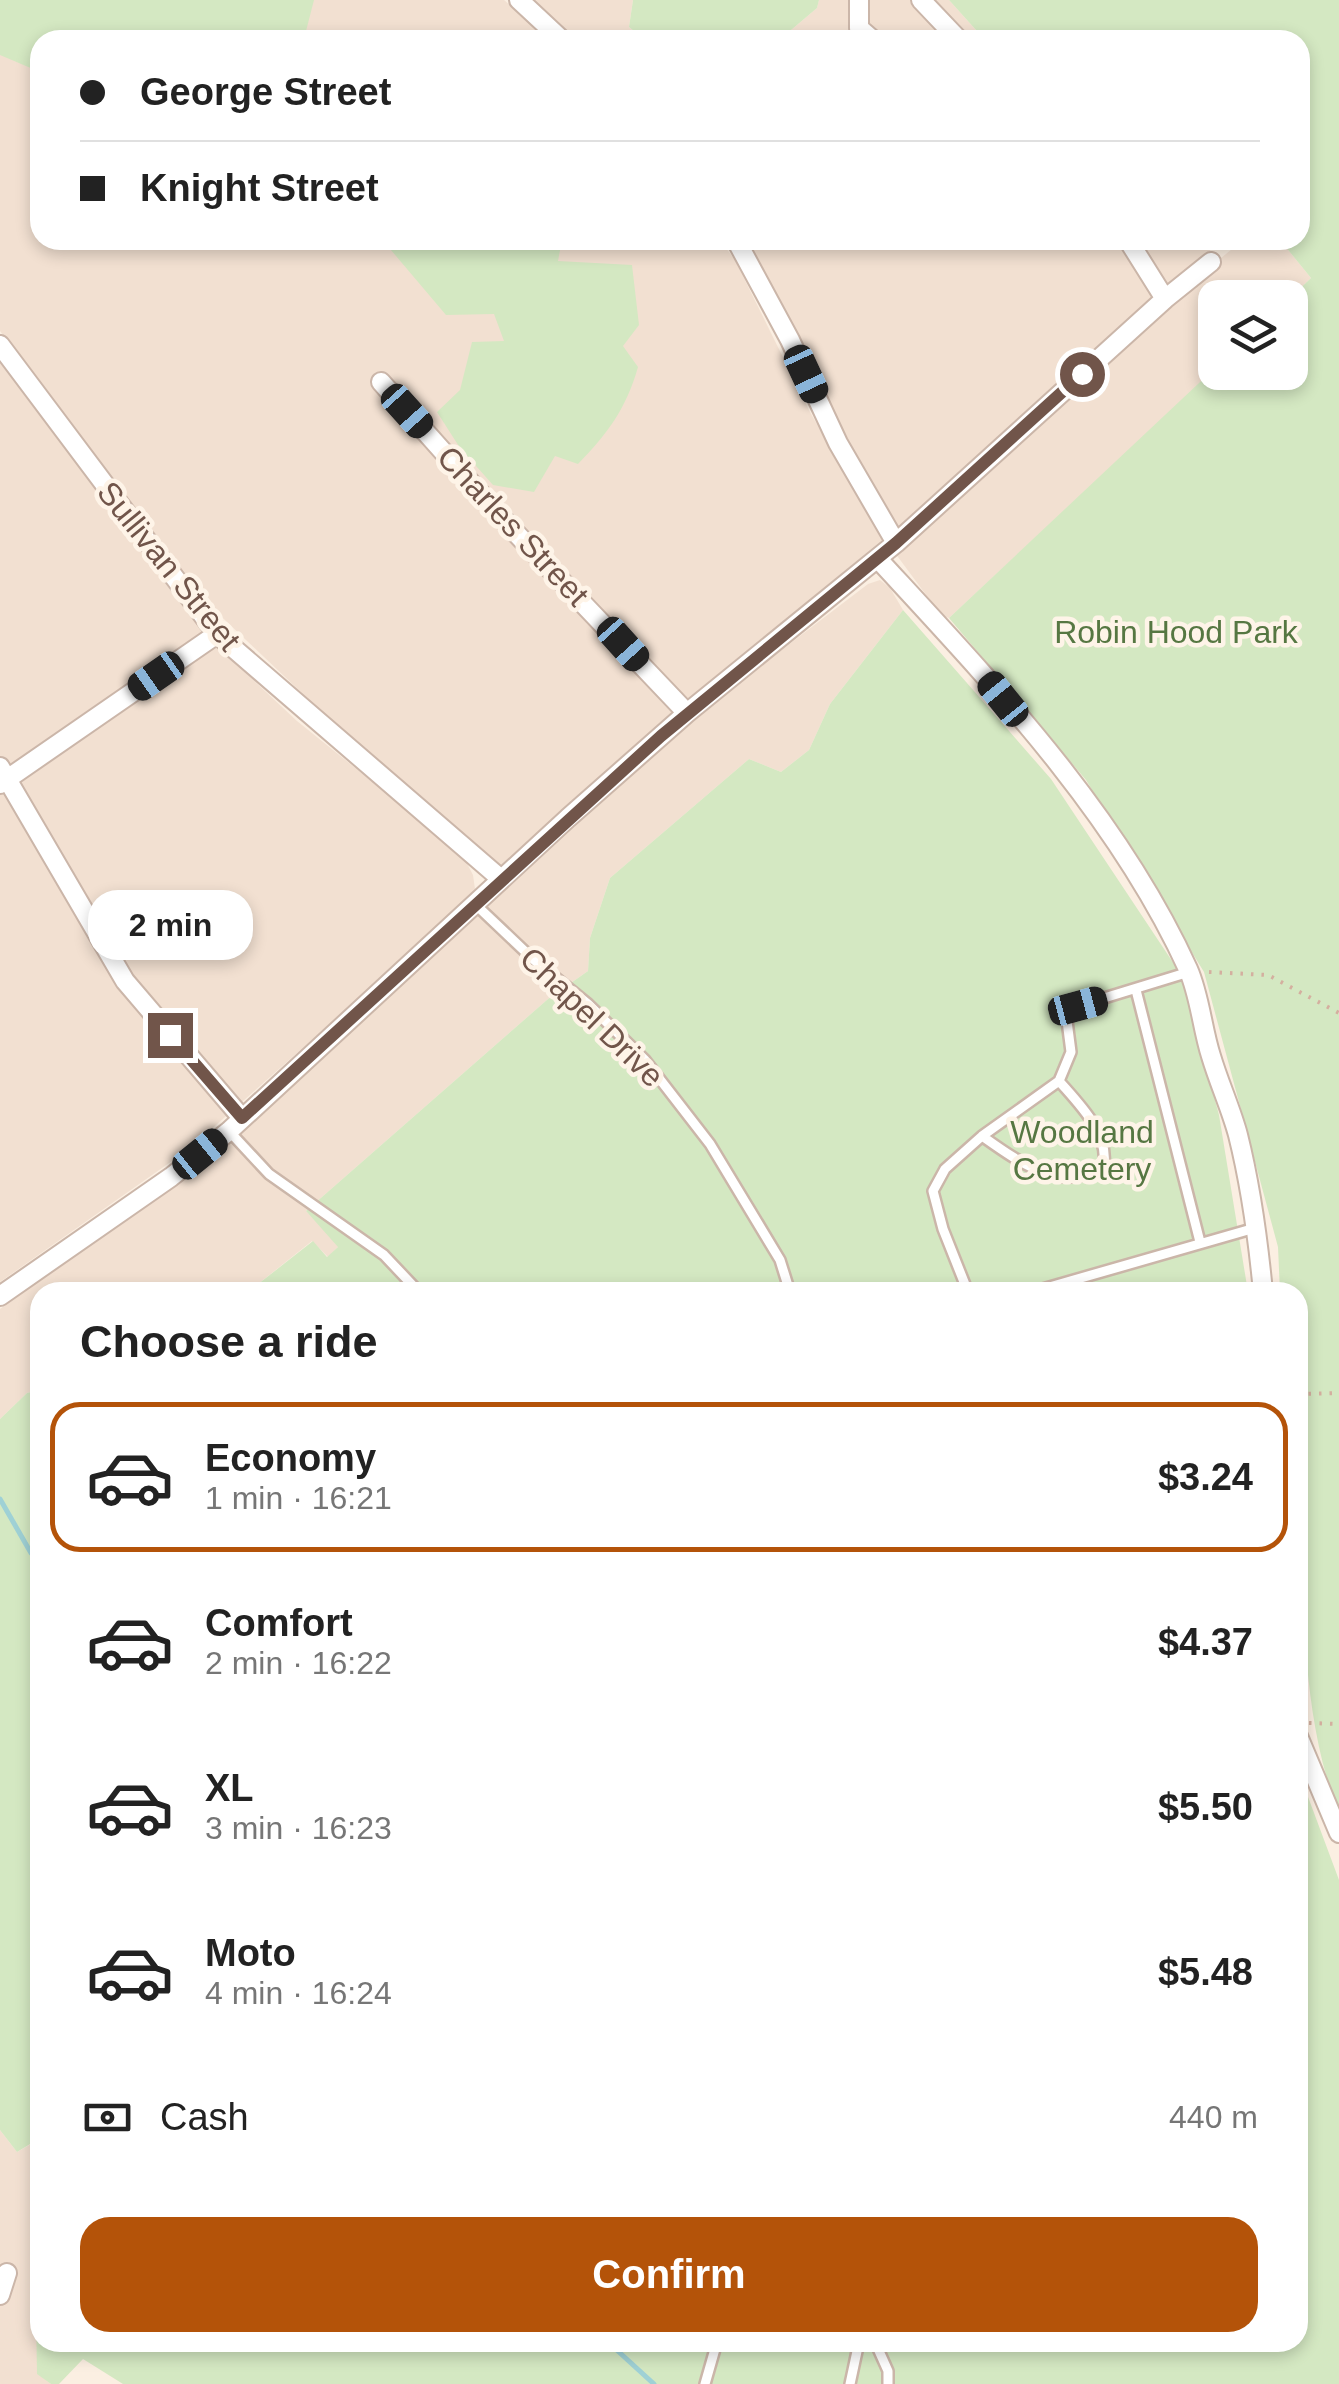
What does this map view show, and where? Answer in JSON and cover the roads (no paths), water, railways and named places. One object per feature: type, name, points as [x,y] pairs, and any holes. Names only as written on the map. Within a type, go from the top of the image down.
[{"type":"street","points":[[518,0],[551,30]]},
{"type":"street","points":[[859,0],[861,30]]},
{"type":"street","points":[[921,0],[950,30]]},
{"type":"street","points":[[741,250],[790,340],[838,443],[896,543]]},
{"type":"street","points":[[1134,250],[1164,299]]},
{"type":"street","points":[[0,1296],[171,1178],[236,1124],[500,879],[687,713],[896,543],[1164,299],[1211,262]]},
{"type":"street","name":"Sullivan Street","points":[[0,345],[217,634],[500,879]]},
{"type":"street","name":"Charles Street","points":[[381,382],[512,530],[687,713]]},
{"type":"street","points":[[878,558],[983,674],[1084,799],[1144,888],[1189,972],[1210,1054],[1238,1133],[1257,1227],[1262,1282]]},
{"type":"street","points":[[217,634],[2,777],[125,981],[236,1124]]},
{"type":"street","points":[[1308,1760],[1339,1833]]},
{"type":"street","points":[[0,2295],[7,2273]]},
{"type":"lane","name":"Chapel Drive","points":[[475,904],[645,1060],[710,1144],[780,1260],[787,1282]]},
{"type":"lane","points":[[964,1282],[933,1191],[945,1169],[982,1136],[1059,1081],[1071,1052],[1067,1021],[1078,1006],[1189,972]]},
{"type":"lane","points":[[1136,990],[1200,1242]]},
{"type":"lane","points":[[982,1136],[1017,1161],[1054,1176],[1073,1179],[1092,1174],[1104,1164],[1106,1148],[1080,1104],[1059,1081]]},
{"type":"lane","points":[[236,1124],[269,1174],[384,1255],[410,1282]]},
{"type":"lane","points":[[1066,1282],[1257,1227]]},
{"type":"lane","points":[[704,2384],[714,2352]]},
{"type":"lane","points":[[850,2384],[857,2352]]},
{"type":"lane","points":[[879,2352],[888,2371],[888,2384]]},
{"type":"waterway","points":[[0,1499],[30,1551]]},
{"type":"waterway","points":[[619,2352],[654,2384]]},
{"type":"park label","name":"Robin Hood Park","points":[[1176,632]]},
{"type":"park label","name":"Woodland Cemetery","points":[[1082,1150]]}]
